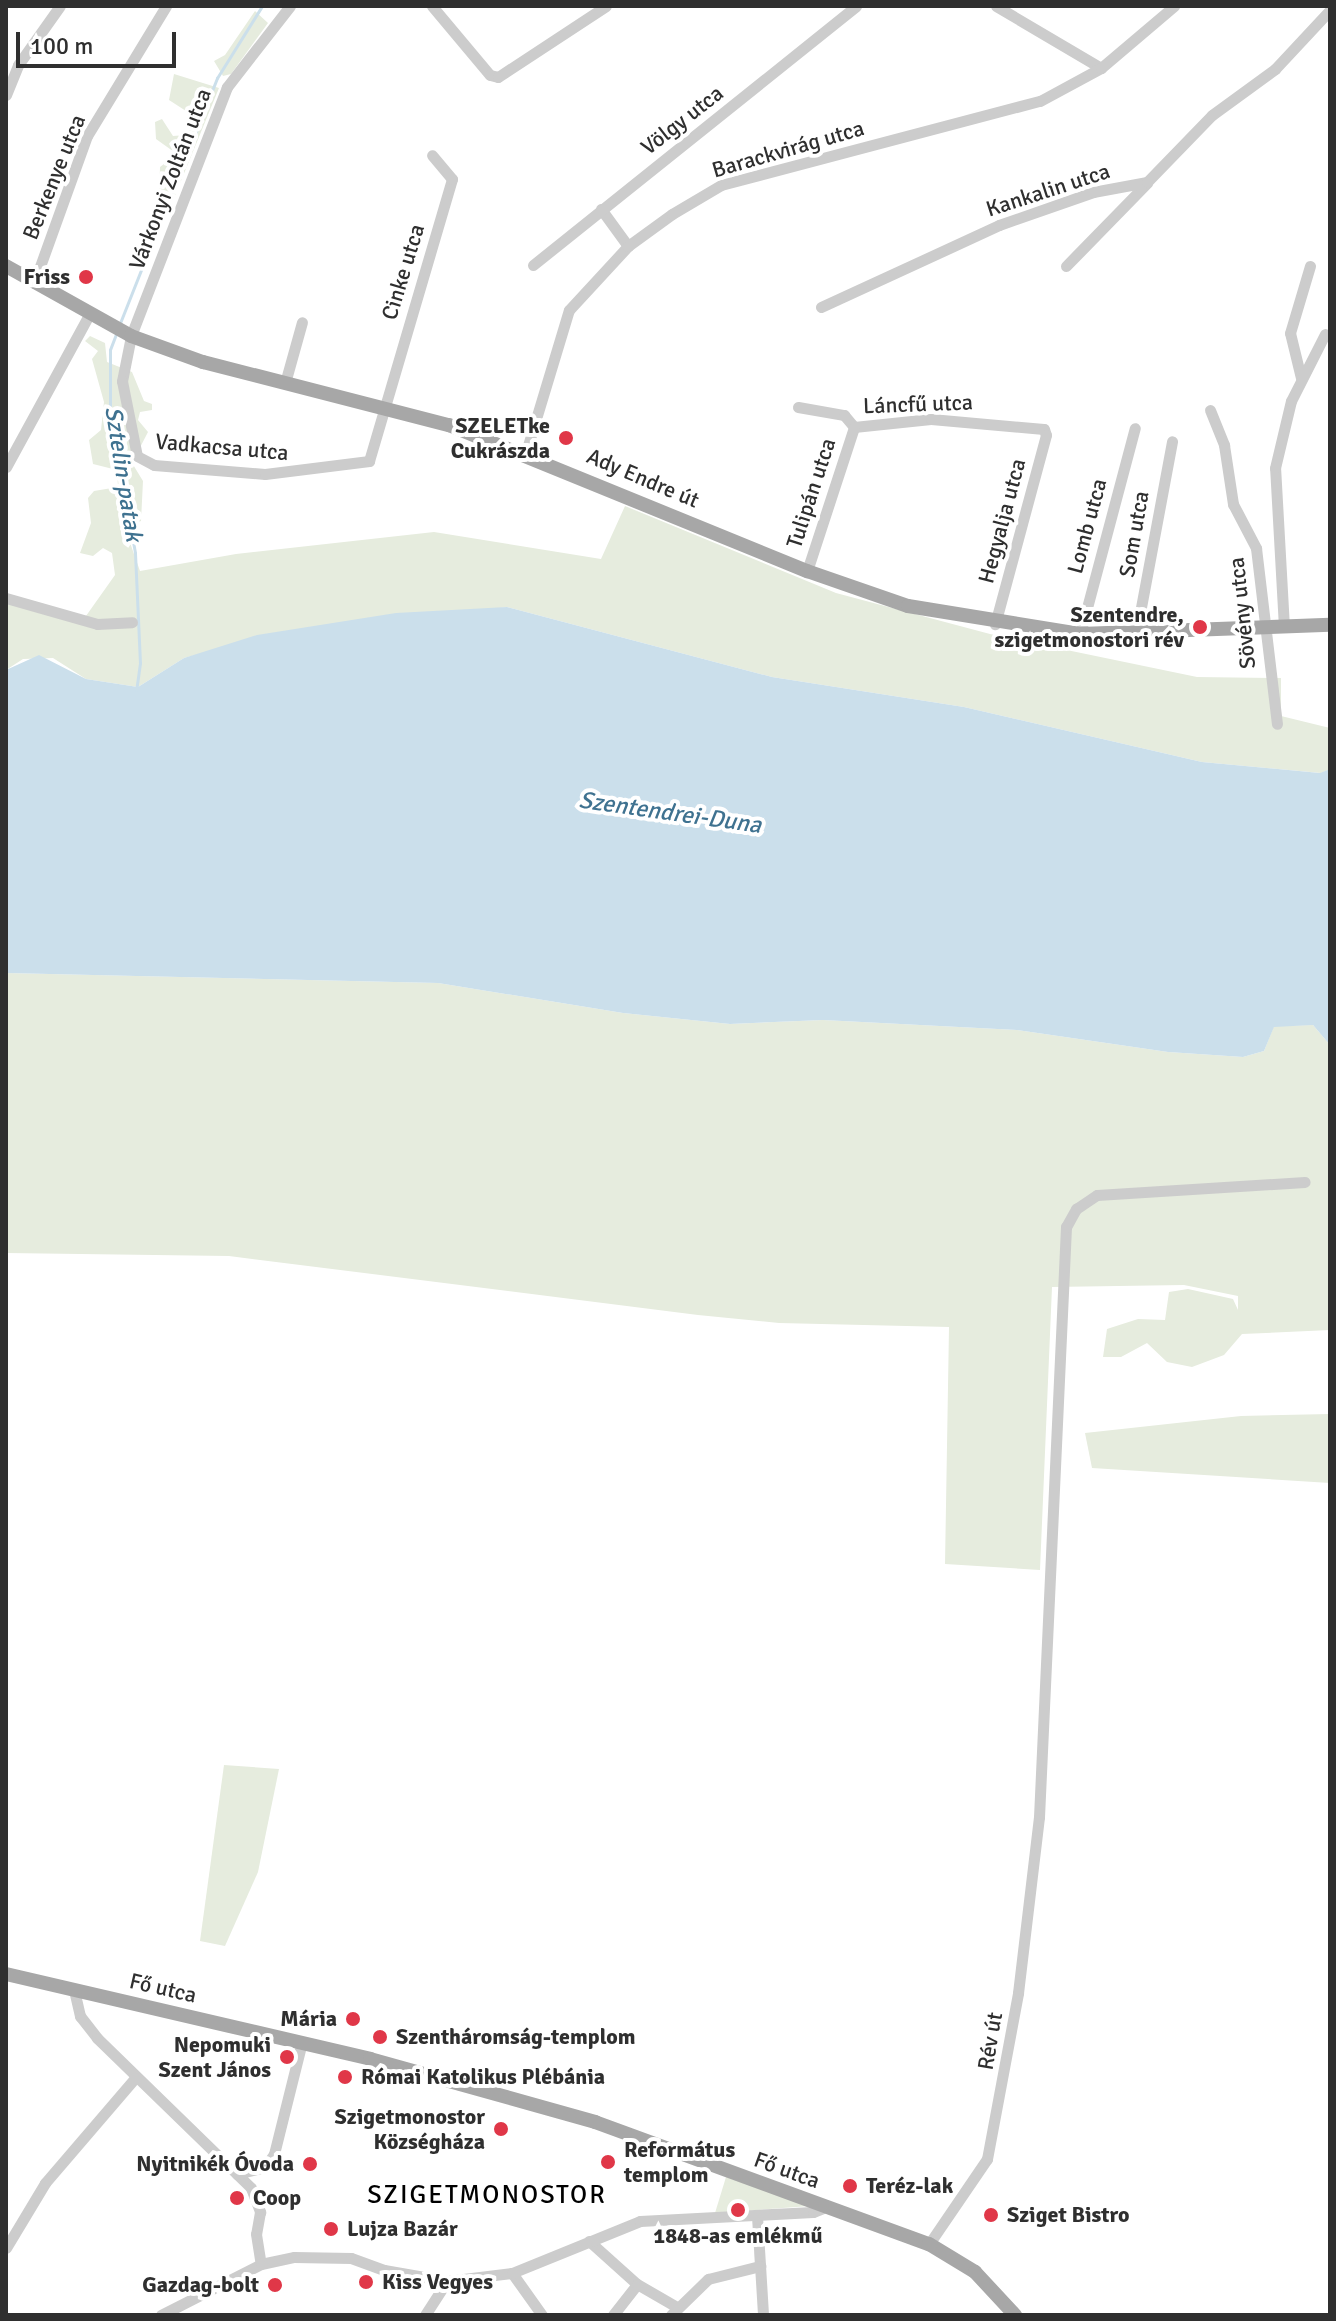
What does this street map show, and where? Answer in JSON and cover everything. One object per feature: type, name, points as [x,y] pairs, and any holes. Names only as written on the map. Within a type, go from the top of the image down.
[{"type":"main road","name":"Ady Endre út","points":[[6,266],[128,335],[203,362],[383,406],[526,452],[807,571],[908,606],[995,624],[1080,634],[1330,625]]},
{"type":"main road","name":"Fő utca","points":[[6,1974],[302,2042],[570,2114],[929,2244],[975,2272],[1015,2315]]},
{"type":"street","points":[[6,95],[18,65],[60,6]]},
{"type":"street","name":"Berkenye utca","points":[[34,283],[87,136],[166,6]]},
{"type":"street","name":"Várkonyi Zoltán utca","points":[[128,335],[227,87],[290,6]]},
{"type":"street","points":[[435,7],[490,75],[498,77],[606,6]]},
{"type":"street","name":"Völgy utca","points":[[533,265],[856,6]]},
{"type":"street","points":[[996,6],[1101,68]]},
{"type":"street","name":"Barackvirág utca","points":[[526,452],[569,310],[628,246],[721,185],[818,156],[1013,111],[1101,68],[1174,6]]},
{"type":"street","points":[[1066,266],[1212,115],[1275,69],[1330,10]]},
{"type":"street","name":"Cinke utca","points":[[383,406],[452,179],[432,155]]},
{"type":"street","name":"Kankalin utca","points":[[821,307],[999,225],[1093,192],[1147,182]]},
{"type":"street","points":[[601,209],[628,246]]},
{"type":"street","points":[[1301,378],[1290,333],[1310,266]]},
{"type":"street","points":[[6,467],[89,315]]},
{"type":"street","points":[[285,383],[302,322]]},
{"type":"street","points":[[1284,627],[1273,486],[1284,425],[1301,378],[1325,334]]},
{"type":"street","name":"Vadkacsa utca","points":[[128,335],[123,359],[123,399],[137,456],[145,462],[265,474],[361,465],[372,457],[383,406]]},
{"type":"street","name":"Láncfű utca","points":[[798,407],[844,415],[854,427],[931,419],[1044,429]]},
{"type":"street","name":"Sövény utca","points":[[1210,410],[1224,445],[1233,504],[1256,548],[1268,628],[1277,724]]},
{"type":"street","name":"Tulipán utca","points":[[807,571],[854,427]]},
{"type":"street","name":"Lomb utca","points":[[1080,634],[1135,428]]},
{"type":"street","name":"Hegyalja utca","points":[[995,624],[1046,435],[1044,429]]},
{"type":"street","name":"Som utca","points":[[1136,634],[1172,441]]},
{"type":"street","points":[[6,598],[97,624],[132,622]]},
{"type":"street","name":"Rév út","points":[[929,2244],[981,2169],[996,2125],[1039,1827],[1066,1227],[1076,1209],[1097,1195],[1305,1182]]},
{"type":"street","points":[[74,1990],[80,2016],[135,2078],[237,2174],[258,2201],[261,2264]]},
{"type":"street","points":[[237,2174],[265,2167],[274,2154],[302,2042]]},
{"type":"street","points":[[6,2248],[45,2183],[135,2078]]},
{"type":"street","points":[[161,2315],[261,2264],[323,2253],[447,2281],[512,2273],[640,2221],[757,2216],[826,2207]]},
{"type":"street","points":[[757,2216],[763,2315]]},
{"type":"street","points":[[589,2241],[637,2284],[673,2310],[708,2279],[760,2266]]},
{"type":"street","points":[[512,2273],[542,2315]]},
{"type":"street","points":[[425,2315],[447,2281]]},
{"type":"street","points":[[613,2315],[637,2284]]},
{"type":"shaded area","points":[[255,11],[268,23],[231,74],[223,76],[214,61],[225,55]]},
{"type":"shaded area","points":[[174,74],[219,88],[158,237],[145,245],[141,241],[159,202],[160,167],[177,154],[156,139],[155,122],[162,119],[173,136],[186,135],[192,124],[186,111],[169,100]]},
{"type":"shaded area","points":[[90,336],[105,343],[107,362],[132,372],[144,401],[152,404],[152,410],[140,412],[138,420],[148,432],[132,463],[143,481],[141,521],[130,525],[128,537],[140,571],[236,554],[434,532],[601,559],[625,506],[836,593],[990,634],[1197,677],[1281,678],[1281,716],[1330,728],[1330,769],[1321,773],[1202,762],[964,707],[772,677],[507,607],[207,652],[184,658],[138,687],[86,679],[53,658],[23,659],[6,670],[6,599],[81,623],[115,575],[112,553],[103,548],[93,556],[80,553],[91,523],[88,498],[94,491],[118,487],[117,470],[93,464],[89,440],[101,430],[104,402],[92,359],[98,351],[85,341]]},
{"type":"shaded area","points":[[6,973],[438,983],[623,1013],[730,1024],[823,1020],[1017,1030],[1168,1052],[1243,1057],[1264,1051],[1274,1026],[1313,1025],[1330,1045],[1330,1330],[1242,1334],[1224,1355],[1192,1367],[1167,1362],[1147,1343],[1121,1357],[1103,1357],[1107,1329],[1138,1319],[1165,1320],[1169,1292],[1188,1289],[1233,1299],[1238,1310],[1238,1296],[1184,1285],[1052,1287],[1040,1570],[945,1564],[949,1327],[779,1323],[229,1256],[6,1253]]},
{"type":"shaded area","points":[[1330,1414],[1330,1483],[1092,1468],[1085,1433],[1241,1416]]},
{"type":"shaded area","points":[[224,1765],[279,1769],[258,1872],[225,1946],[200,1941]]},
{"type":"shaded area","points":[[726,2177],[810,2206],[715,2213]]},
{"type":"water","name":"Szentendrei-Duna","points":[[507,607],[772,677],[964,707],[1202,762],[1320,773],[1330,769],[1330,1045],[1313,1025],[1274,1027],[1264,1051],[1243,1057],[1168,1052],[1017,1030],[823,1020],[730,1024],[623,1013],[438,983],[6,973],[6,670],[39,655],[86,679],[138,687],[184,658],[257,635],[396,613]]},
{"type":"waterway","name":"Sztelin-patak","points":[[120,323],[217,78],[262,6]]},
{"type":"waterway","name":"Sztelin-patak","points":[[116,334],[110,350],[110,415],[135,553],[140,663],[136,690]]},
{"type":"place","name":"Friss","points":[[86,277]]},
{"type":"place","name":"SZELETke Cukrászda","points":[[566,438]]},
{"type":"place","name":"Szentendre, szigetmonostori rév","points":[[1200,627]]},
{"type":"place","name":"Mária","points":[[353,2019]]},
{"type":"place","name":"Szentháromság-templom","points":[[380,2037]]},
{"type":"place","name":"Nepomuki Szent János","points":[[287,2057]]},
{"type":"place","name":"Római Katolikus Plébánia","points":[[345,2077]]},
{"type":"place","name":"Szigetmonostor Községháza","points":[[501,2129]]},
{"type":"place","name":"Református templom","points":[[608,2162]]},
{"type":"place","name":"Nyitnikék Óvoda","points":[[310,2164]]},
{"type":"place","name":"Teréz-lak","points":[[850,2186]]},
{"type":"place","name":"Coop","points":[[237,2198]]},
{"type":"place","name":"1848-as emlékmű","points":[[738,2210]]},
{"type":"place","name":"Sziget Bistro","points":[[991,2215]]},
{"type":"place","name":"Lujza Bazár","points":[[331,2229]]},
{"type":"place","name":"Kiss Vegyes","points":[[366,2282]]},
{"type":"place","name":"Gazdag-bolt","points":[[275,2285]]},
{"type":"district","name":"SZIGETMONOSTOR","points":[[487,2196]]}]
